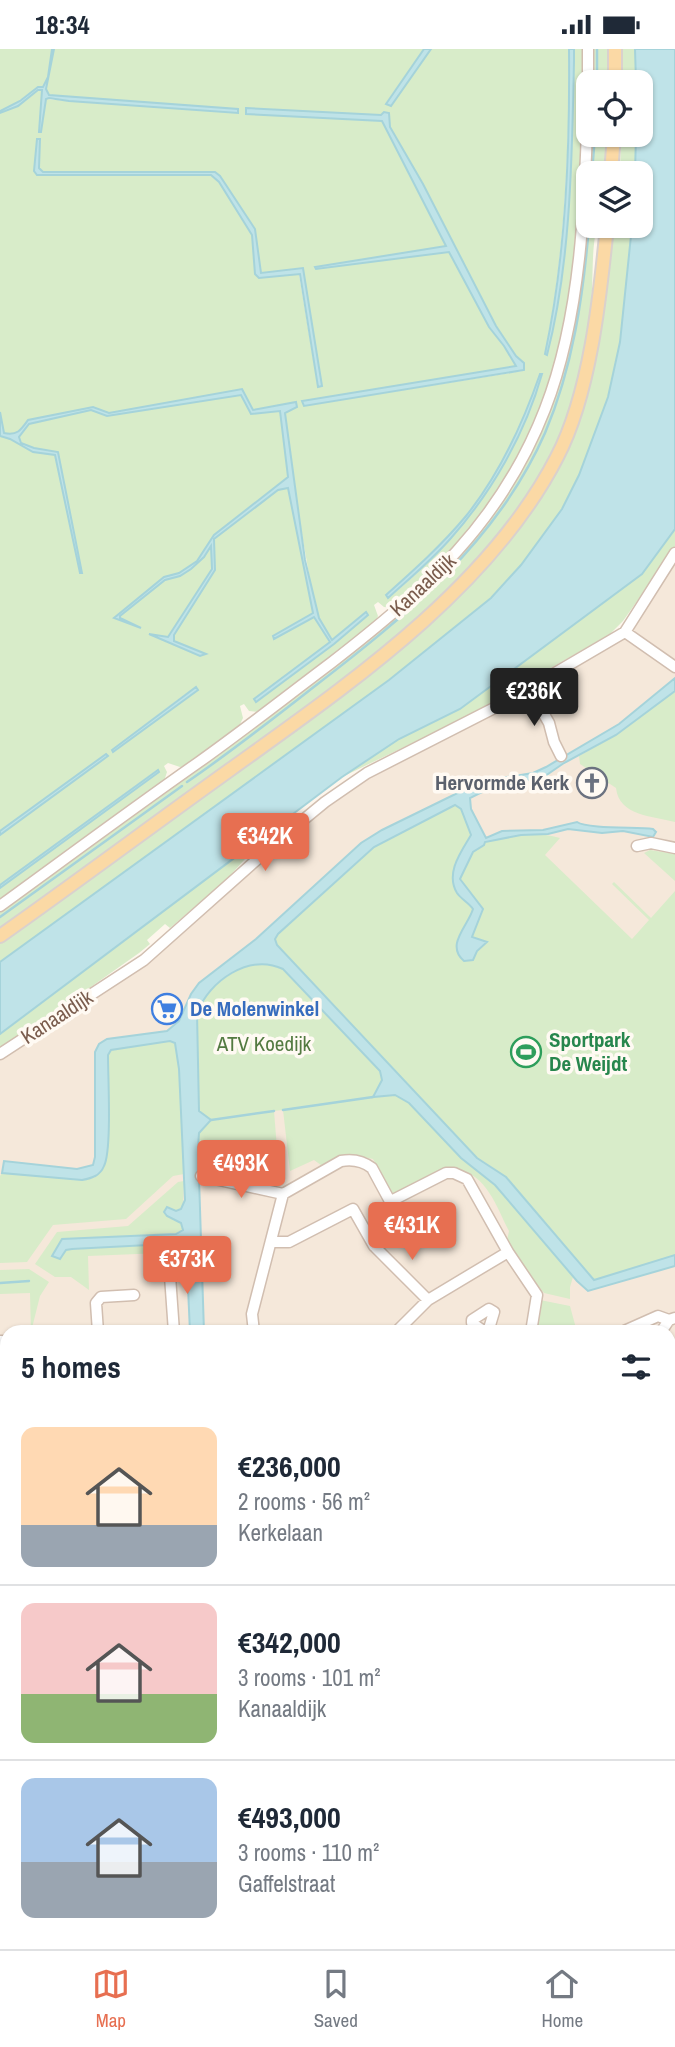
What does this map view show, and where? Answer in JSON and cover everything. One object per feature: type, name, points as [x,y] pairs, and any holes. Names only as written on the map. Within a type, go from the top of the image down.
[{"type":"main road","points":[[615,49],[615,70]]},
{"type":"main road","name":"Kanaaldijk","points":[[0,936],[336,693],[399,641],[490,556],[536,496],[559,455],[580,399],[590,354],[605,238]]},
{"type":"street","points":[[588,49],[588,70]]},
{"type":"street","name":"Kanaaldijk","points":[[0,906],[253,723],[387,619],[444,567],[481,525],[525,454],[543,415],[559,369],[569,326],[576,274],[585,147]]},
{"type":"street","name":"Kanaaldijk","points":[[0,1054],[144,960],[279,839],[367,773],[529,688],[625,632],[675,553]]},
{"type":"street","points":[[625,632],[675,667]]},
{"type":"street","points":[[529,688],[549,723],[561,756]]},
{"type":"street","points":[[637,846],[651,843],[675,848]]},
{"type":"street","points":[[201,1176],[283,1193],[341,1161],[365,1163],[372,1168],[405,1229],[374,1246]]},
{"type":"street","points":[[391,1201],[446,1173],[461,1175],[467,1179],[508,1252],[537,1295],[532,1325]]},
{"type":"street","points":[[253,1325],[252,1314],[283,1193]]},
{"type":"street","points":[[271,1242],[289,1242],[353,1209],[374,1246],[428,1300]]},
{"type":"street","points":[[403,1325],[428,1300],[508,1252]]},
{"type":"street","points":[[169,1262],[174,1325]]},
{"type":"street","points":[[98,1325],[96,1303],[101,1297],[134,1295]]},
{"type":"street","points":[[638,1325],[658,1316],[672,1319]]},
{"type":"shaded area","points":[[675,555],[675,1325],[0,1325],[0,1051],[152,949],[358,779],[619,640]]},
{"type":"green space","points":[[0,49],[52,49],[48,77],[43,87],[0,111]]},
{"type":"green space","points":[[54,49],[424,49],[386,103],[391,106],[431,49],[569,49],[564,202],[557,278],[545,353],[547,355],[555,319],[568,206],[574,49],[585,49],[584,70],[576,70],[576,147],[581,147],[581,161],[576,161],[576,238],[572,281],[560,349],[541,411],[507,480],[455,550],[393,608],[384,607],[378,602],[374,605],[378,616],[374,625],[259,712],[249,711],[244,704],[240,706],[243,718],[237,730],[187,766],[168,763],[164,766],[167,772],[164,781],[0,902],[0,888],[158,772],[157,770],[0,885],[0,835],[107,756],[0,831],[0,113],[18,106],[38,90],[42,90],[43,95],[41,132],[46,99],[238,112],[237,109],[49,95],[46,89]],"holes":[[[384,112],[389,113],[390,127],[423,184],[496,326],[516,356],[524,363],[522,371],[341,400],[303,401],[516,366],[489,327],[449,252],[317,269],[316,267],[446,246],[382,121],[246,114],[381,115]],[[39,139],[39,168],[43,172],[215,172],[254,229],[261,273],[303,268],[322,386],[318,387],[317,383],[299,274],[260,278],[256,274],[252,235],[219,182],[211,175],[37,175]],[[540,374],[542,375],[531,407],[517,439],[482,498],[438,552],[388,598],[386,596],[428,557],[466,516],[489,484],[518,430]],[[286,429],[298,512],[319,618],[332,641],[366,612],[334,644],[255,700],[330,643],[314,616],[275,639],[273,637],[313,614],[288,487],[278,490],[231,523],[288,477]],[[198,689],[113,752],[112,750],[184,695]]]},
{"type":"green space","points":[[592,49],[609,49],[609,70],[592,70]]},
{"type":"green space","points":[[621,49],[635,49],[636,70],[620,70]]},
{"type":"green space","points":[[588,147],[607,147],[607,161],[587,161]]},
{"type":"green space","points":[[621,147],[636,147],[635,161],[620,161]]},
{"type":"green space","points":[[577,238],[595,238],[585,355],[568,415],[548,461],[522,503],[492,543],[421,615],[342,681],[0,929],[0,911],[258,725],[380,630],[444,572],[485,524],[559,382]]},
{"type":"green space","points":[[610,238],[631,238],[620,342],[608,397],[579,475],[562,509],[521,565],[491,598],[389,680],[0,962],[0,943],[402,644],[478,576],[512,539],[541,498],[566,453],[577,426],[592,370]]},
{"type":"green space","points":[[675,529],[675,546],[671,553],[623,621],[610,634],[462,719],[342,777],[399,739],[460,709],[642,574]]},
{"type":"green space","points":[[675,691],[675,822],[630,809],[618,797],[616,788],[580,764],[579,756],[616,735]]},
{"type":"green space","name":"Sportpark De Weijdt","points":[[455,805],[461,809],[471,830],[484,842],[522,834],[560,838],[545,855],[632,939],[649,920],[612,884],[614,882],[651,918],[675,891],[675,1255],[594,1280],[557,1240],[524,1198],[494,1169],[477,1158],[277,945],[275,939],[278,934],[374,847]]},
{"type":"green space","points":[[272,829],[227,879],[170,928],[165,924],[147,940],[150,944],[139,953],[37,1025],[0,1047],[0,1034]]},
{"type":"green space","points":[[650,850],[675,854],[675,881],[644,853]]},
{"type":"green space","name":"ATV Koedijk","points":[[263,963],[282,969],[380,1071],[382,1080],[373,1097],[395,1095],[409,1103],[461,1158],[495,1185],[573,1277],[570,1299],[544,1293],[506,1245],[509,1231],[495,1202],[483,1185],[467,1172],[457,1169],[395,1197],[373,1159],[349,1154],[325,1168],[314,1160],[290,1171],[283,1110],[274,1111],[280,1186],[213,1172],[199,1173],[199,1133],[211,1120],[199,1111],[197,1013],[208,995],[223,979],[242,968]]},
{"type":"green space","points":[[170,1041],[175,1043],[179,1069],[184,1174],[173,1176],[126,1219],[53,1225],[27,1262],[0,1263],[2,1173],[94,1178],[105,1165],[108,1055],[111,1049]]},
{"type":"green space","points":[[184,1181],[183,1207],[176,1211],[167,1207],[164,1212],[181,1223],[183,1228],[180,1233],[62,1239],[52,1255],[59,1259],[66,1250],[186,1243],[187,1252],[88,1256],[89,1290],[71,1277],[55,1277],[35,1264],[57,1232],[128,1226],[178,1182]]},
{"type":"green space","points":[[29,1269],[49,1282],[40,1296],[33,1325],[30,1293],[0,1294],[0,1270]]},
{"type":"green space","points":[[540,1300],[570,1306],[575,1325],[536,1325]]},
{"type":"water","points":[[54,49],[46,89],[49,95],[238,109],[238,113],[49,98],[46,99],[39,132],[42,90],[38,90],[18,106],[0,111],[20,101],[38,87],[43,87],[48,77]]},
{"type":"water","points":[[424,49],[431,49],[391,106],[386,104]]},
{"type":"water","points":[[569,49],[574,49],[574,61],[569,209],[561,284],[547,355],[545,354],[558,279],[565,202]]},
{"type":"water","points":[[635,49],[675,49],[675,529],[642,574],[460,709],[399,739],[342,777],[0,1034],[0,962],[389,680],[491,598],[521,565],[562,509],[579,475],[608,397],[620,342],[631,238],[653,238],[653,161],[635,161],[636,147],[653,147],[653,70],[636,70]]},
{"type":"water","points":[[246,108],[381,115],[384,112],[389,113],[390,127],[423,184],[496,326],[516,356],[524,363],[524,370],[304,406],[302,401],[516,366],[489,327],[449,252],[316,269],[315,267],[446,246],[382,121],[246,114]]},
{"type":"water","points":[[37,139],[40,139],[39,168],[43,172],[215,172],[220,176],[255,229],[261,273],[303,268],[322,386],[318,387],[300,274],[259,278],[255,274],[252,235],[219,182],[211,175],[37,175],[34,171]]},
{"type":"water","points":[[540,374],[535,396],[517,440],[493,482],[444,546],[388,598],[386,595],[447,537],[478,500],[509,448]]},
{"type":"water","points":[[242,389],[253,410],[296,402],[297,407],[285,413],[305,560],[319,618],[332,640],[366,612],[368,615],[256,702],[254,699],[330,642],[314,617],[274,639],[273,636],[313,613],[288,488],[278,490],[214,539],[215,570],[174,635],[174,641],[206,654],[200,656],[149,634],[168,637],[212,569],[211,546],[191,569],[180,576],[165,580],[120,616],[141,628],[114,618],[164,577],[179,573],[197,561],[214,535],[288,477],[280,411],[251,414],[241,395],[107,416],[91,410],[29,424],[19,437],[21,443],[58,452],[82,573],[55,455],[33,452],[0,436],[0,412],[4,433],[12,434],[21,429],[28,420],[93,407],[109,413]]},
{"type":"water","points":[[675,678],[675,691],[616,735],[545,776],[486,790],[470,798],[471,809],[486,838],[502,831],[543,830],[577,822],[601,827],[653,829],[656,832],[653,837],[623,831],[602,833],[568,829],[485,842],[473,852],[460,879],[483,909],[472,937],[487,942],[477,951],[473,960],[464,961],[457,949],[457,942],[473,909],[459,895],[454,885],[456,863],[471,835],[461,809],[455,805],[374,847],[275,939],[277,945],[477,1158],[506,1177],[594,1280],[675,1255],[675,1266],[588,1291],[495,1185],[461,1158],[409,1103],[395,1095],[373,1097],[382,1080],[380,1071],[283,969],[270,965],[244,967],[232,973],[211,990],[197,1013],[199,1111],[211,1120],[199,1133],[198,1147],[204,1325],[190,1325],[186,1243],[72,1249],[66,1250],[60,1259],[52,1256],[62,1239],[176,1234],[183,1230],[181,1223],[164,1212],[167,1207],[176,1211],[181,1209],[185,1200],[179,1069],[175,1043],[170,1041],[111,1050],[108,1055],[108,1145],[104,1166],[98,1174],[82,1180],[2,1173],[4,1161],[77,1169],[93,1165],[95,1052],[99,1044],[107,1039],[167,1031],[179,1021],[199,983],[256,939],[361,843],[382,830],[482,781],[533,773],[619,724]]},
{"type":"water","points":[[196,687],[198,690],[113,752],[112,750]]},
{"type":"water","points":[[106,754],[108,756],[0,835],[0,831]]},
{"type":"water","points":[[158,770],[159,772],[0,888],[0,885]]},
{"type":"waterway","points":[[597,49],[597,70]]},
{"type":"waterway","points":[[593,161],[594,147]]},
{"type":"waterway","points":[[187,782],[268,723],[383,632],[447,574],[502,509],[545,433],[563,383],[580,305],[588,238]]},
{"type":"waterway","points":[[0,917],[182,786]]},
{"type":"waterway","points":[[283,1110],[373,1097]]},
{"type":"waterway","points":[[211,1120],[274,1111]]},
{"type":"waterway","points":[[0,1283],[29,1281]]},
{"type":"place","name":"Hervormde Kerk","points":[[592,783]]},
{"type":"place","name":"De Molenwinkel","points":[[167,1009]]},
{"type":"place","name":"Sportpark De Weijdt","points":[[526,1052]]}]
